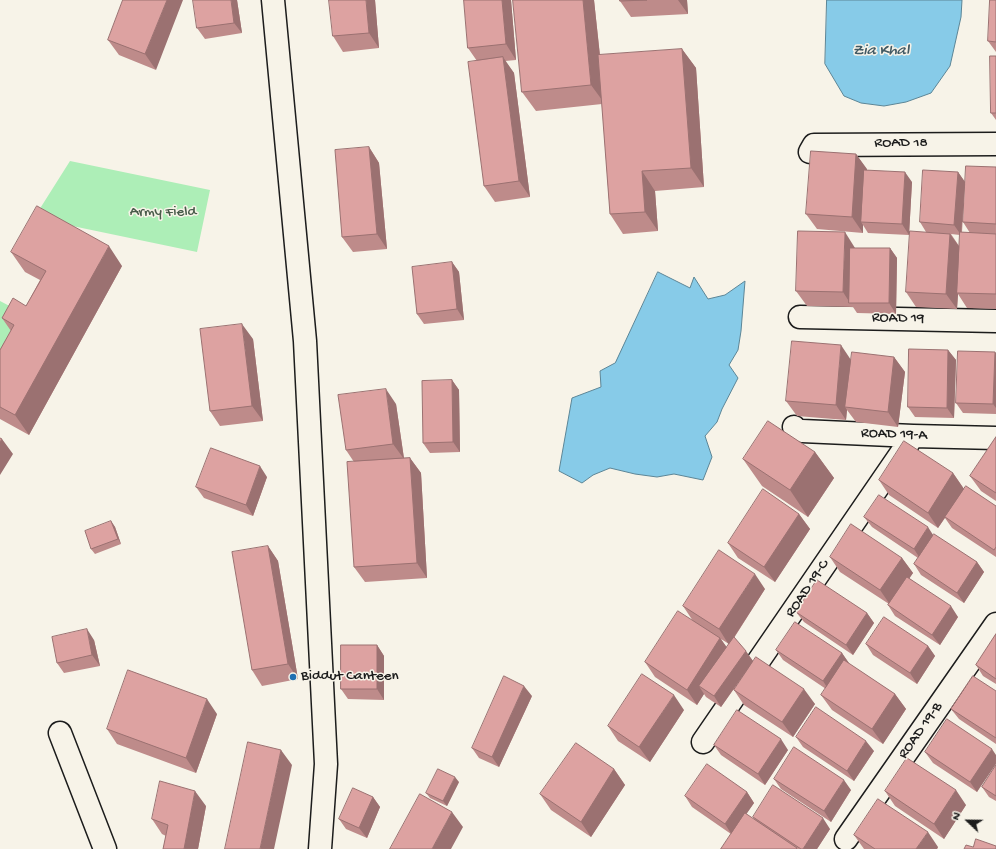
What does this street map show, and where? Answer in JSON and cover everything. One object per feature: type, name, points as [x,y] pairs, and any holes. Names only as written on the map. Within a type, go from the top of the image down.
[{"type":"street","points":[[273,0],[305,341],[326,764],[320,849]]},
{"type":"street","name":"ROAD 18","points":[[810,152],[814,145],[996,144]]},
{"type":"street","name":"ROAD 19","points":[[800,317],[996,322]]},
{"type":"street","name":"ROAD 19-A","points":[[794,427],[796,430],[802,431],[996,438]]},
{"type":"street","name":"ROAD 19-C","points":[[703,742],[913,436]]},
{"type":"street","name":"ROAD 19-B","points":[[846,839],[996,624]]},
{"type":"street","points":[[60,733],[105,849]]},
{"type":"green space","name":"Army Field","points":[[70,161],[210,190],[197,252],[34,218]]},
{"type":"green space","points":[[0,301],[23,313],[0,354]]},
{"type":"water","name":"Zia Khal","points":[[827,0],[962,0],[961,17],[950,66],[931,93],[906,102],[884,106],[861,103],[844,96],[825,64]]},
{"type":"water","points":[[658,272],[690,288],[694,277],[708,299],[725,295],[745,281],[738,350],[729,365],[738,378],[717,422],[705,436],[712,457],[703,480],[674,474],[657,477],[610,468],[593,475],[582,483],[559,471],[572,398],[601,387],[600,371],[615,363]]},
{"type":"building","points":[[123,0],[167,0],[145,54],[108,40]]},
{"type":"building","points":[[193,0],[231,0],[234,23],[197,28]]},
{"type":"building","points":[[329,0],[366,0],[369,33],[333,36]]},
{"type":"building","points":[[464,0],[502,0],[506,44],[468,48]]},
{"type":"building","points":[[513,0],[583,0],[591,85],[522,92]]},
{"type":"building","points":[[620,0],[647,0],[620,1]]},
{"type":"building","points":[[990,0],[996,0],[996,42],[988,41]]},
{"type":"building","points":[[682,49],[691,168],[642,171],[645,212],[610,214],[598,55]]},
{"type":"building","points":[[990,56],[996,56],[996,113],[991,113]]},
{"type":"building","points":[[503,57],[519,181],[484,186],[468,62]]},
{"type":"building","points":[[369,147],[377,234],[342,237],[335,150]]},
{"type":"building","points":[[811,151],[856,154],[852,217],[806,214]]},
{"type":"building","points":[[966,166],[996,167],[996,224],[963,222]]},
{"type":"building","points":[[864,170],[905,172],[902,224],[861,222]]},
{"type":"building","points":[[923,170],[958,172],[954,225],[920,222]]},
{"type":"building","points":[[37,206],[109,246],[15,415],[0,407],[0,350],[14,325],[2,318],[13,298],[26,306],[46,271],[11,252]]},
{"type":"building","points":[[798,231],[845,232],[843,292],[796,291]]},
{"type":"building","points":[[910,231],[950,234],[946,294],[906,292]]},
{"type":"building","points":[[960,232],[996,234],[996,294],[957,293]]},
{"type":"building","points":[[850,248],[890,248],[889,303],[849,303]]},
{"type":"building","points":[[452,262],[457,309],[417,314],[412,267]]},
{"type":"building","points":[[242,324],[252,406],[210,411],[200,329]]},
{"type":"building","points":[[792,341],[841,345],[836,405],[786,401]]},
{"type":"building","points":[[909,349],[948,350],[947,408],[908,407]]},
{"type":"building","points":[[958,351],[995,352],[993,404],[956,403]]},
{"type":"building","points":[[852,352],[894,357],[888,412],[845,407]]},
{"type":"building","points":[[452,380],[453,442],[423,443],[422,381]]},
{"type":"building","points":[[386,389],[393,444],[346,450],[338,395]]},
{"type":"building","points":[[768,421],[815,452],[790,490],[743,459]]},
{"type":"building","points":[[996,437],[996,493],[970,476]]},
{"type":"building","points":[[904,441],[953,473],[928,513],[879,480]]},
{"type":"building","points":[[211,448],[260,466],[246,505],[196,487]]},
{"type":"building","points":[[410,458],[417,563],[354,567],[347,462]]},
{"type":"building","points":[[966,486],[996,506],[996,547],[994,550],[945,517]]},
{"type":"building","points":[[763,489],[799,514],[764,567],[728,543]]},
{"type":"building","points":[[879,495],[928,527],[914,549],[864,517]]},
{"type":"building","points":[[111,521],[118,539],[91,549],[85,531]]},
{"type":"building","points":[[851,524],[902,558],[880,590],[830,557]]},
{"type":"building","points":[[934,534],[977,562],[957,593],[914,564]]},
{"type":"building","points":[[268,546],[288,664],[252,670],[232,552]]},
{"type":"building","points":[[719,550],[755,574],[719,629],[683,606]]},
{"type":"building","points":[[907,577],[951,606],[932,635],[888,605]]},
{"type":"building","points":[[817,580],[867,613],[846,645],[796,612]]},
{"type":"building","points":[[678,611],[720,638],[687,690],[645,662]]},
{"type":"building","points":[[884,617],[928,646],[910,673],[866,644]]},
{"type":"building","points":[[795,622],[842,653],[823,681],[776,650]]},
{"type":"building","points":[[87,629],[92,655],[57,663],[52,637]]},
{"type":"building","points":[[996,634],[996,679],[976,665]]},
{"type":"building","points":[[734,637],[746,651],[714,696],[699,686]]},
{"type":"building","points":[[341,645],[377,645],[377,689],[341,689]]},
{"type":"building","points":[[756,657],[804,689],[782,722],[734,690]]},
{"type":"building","points":[[844,660],[895,694],[872,729],[821,695]]},
{"type":"building","points":[[128,670],[207,699],[186,758],[107,729]]},
{"type":"building","points":[[642,674],[674,695],[639,747],[608,726]]},
{"type":"building","points":[[504,676],[524,686],[492,757],[472,748]]},
{"type":"building","points":[[973,676],[996,691],[996,738],[951,709]]},
{"type":"building","points":[[816,707],[866,741],[847,771],[796,737]]},
{"type":"building","points":[[737,710],[781,739],[758,774],[714,745]]},
{"type":"building","points":[[947,719],[992,749],[970,782],[925,752]]},
{"type":"building","points":[[248,742],[281,750],[260,849],[225,849]]},
{"type":"building","points":[[576,743],[614,769],[581,822],[540,794]]},
{"type":"building","points":[[794,747],[844,780],[824,811],[774,779]]},
{"type":"building","points":[[907,758],[956,790],[934,824],[885,791]]},
{"type":"building","points":[[707,764],[747,792],[725,824],[685,796]]},
{"type":"building","points":[[996,765],[996,796],[982,787]]},
{"type":"building","points":[[438,769],[455,777],[443,801],[426,793]]},
{"type":"building","points":[[160,781],[195,791],[184,849],[163,849],[168,825],[152,819]]},
{"type":"building","points":[[773,785],[823,818],[803,849],[753,817]]},
{"type":"building","points":[[353,788],[373,797],[359,828],[339,819]]},
{"type":"building","points":[[420,794],[452,812],[432,849],[390,849]]},
{"type":"building","points":[[878,799],[928,832],[916,849],[875,849],[854,835]]},
{"type":"building","points":[[745,813],[797,848],[721,849]]},
{"type":"building","points":[[976,839],[996,846],[996,849],[964,849],[966,845],[973,847]]},
{"type":"place","name":"Biddut Canteen","points":[[293,677]]}]
